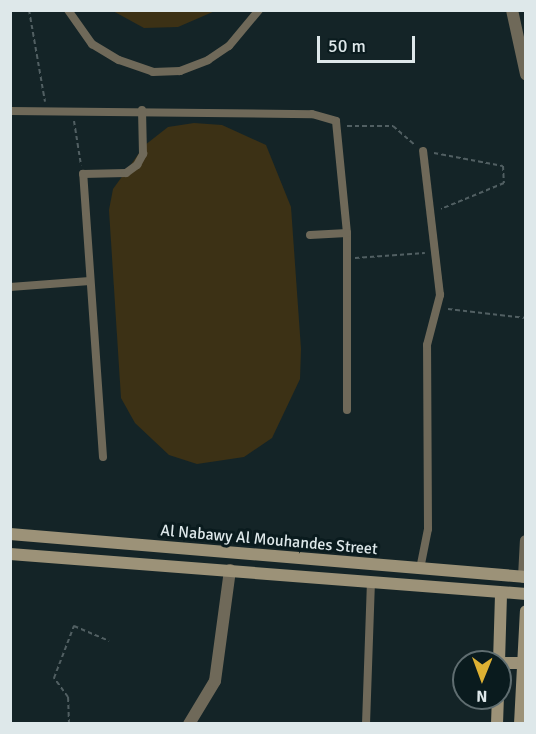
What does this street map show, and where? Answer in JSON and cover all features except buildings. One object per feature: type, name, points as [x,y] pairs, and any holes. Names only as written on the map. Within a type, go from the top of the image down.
[{"type":"street","points":[[512,10],[525,74]]},
{"type":"street","name":"Al Nabawy Al Mouhandes Street","points":[[10,534],[525,577]]},
{"type":"street","points":[[525,541],[525,577]]},
{"type":"street","name":"Al Nabawy Al Mouhandes Street","points":[[10,554],[525,594]]},
{"type":"street","points":[[418,587],[420,569]]},
{"type":"street","points":[[189,723],[215,681],[230,570]]},
{"type":"street","points":[[500,650],[501,593]]},
{"type":"street","points":[[520,723],[525,611]]},
{"type":"street","points":[[512,663],[522,663]]},
{"type":"lane","points":[[68,10],[92,44],[119,60],[153,72],[180,70],[208,60],[229,46],[259,10]]},
{"type":"lane","points":[[10,111],[142,110],[325,115],[339,126],[347,233],[347,410]]},
{"type":"lane","points":[[104,457],[83,174],[126,173],[137,165],[143,147],[142,110]]},
{"type":"lane","points":[[420,569],[428,529],[427,345],[438,308],[436,252],[427,215],[423,151]]},
{"type":"lane","points":[[310,236],[347,233]]},
{"type":"lane","points":[[10,286],[90,281]]},
{"type":"lane","points":[[366,723],[371,583]]},
{"type":"path","points":[[29,10],[47,111]]},
{"type":"path","points":[[74,111],[83,174]]},
{"type":"path","points":[[339,126],[393,126],[423,151],[503,166],[504,183],[427,215]]},
{"type":"path","points":[[347,258],[436,252]]},
{"type":"path","points":[[438,308],[525,318]]},
{"type":"path","points":[[69,723],[68,697],[54,678],[74,626],[109,641]]},
{"type":"shaded area","points":[[113,11],[215,11],[178,27],[144,28]]},
{"type":"shaded area","points":[[194,123],[222,125],[266,145],[291,207],[301,349],[300,379],[272,438],[244,457],[197,464],[169,455],[135,423],[121,398],[109,210],[113,189],[145,145],[168,127]]}]
